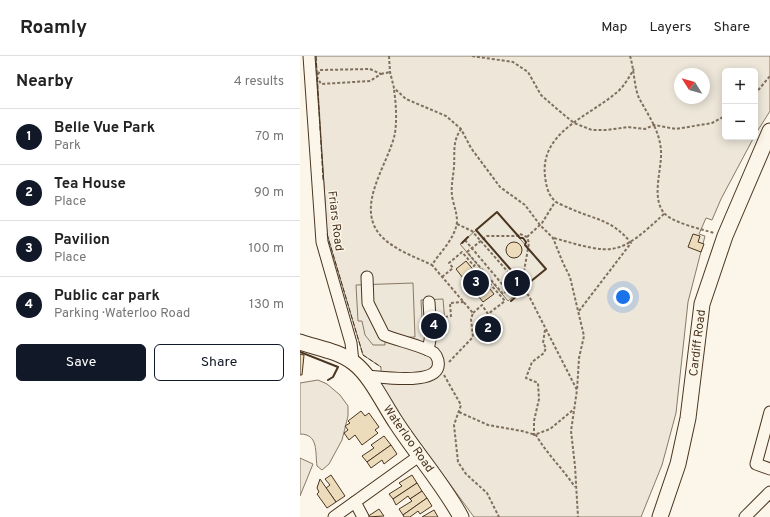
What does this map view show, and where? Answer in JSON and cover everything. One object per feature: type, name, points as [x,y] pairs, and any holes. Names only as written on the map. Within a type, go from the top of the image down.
[{"type":"main road","name":"Cardiff Road","points":[[660,517],[678,464],[688,418],[702,304],[725,236],[753,174],[770,131]]},
{"type":"main road","name":"Cardiff Road","points":[[753,174],[770,147]]},
{"type":"main road","points":[[300,342],[341,355],[354,362]]},
{"type":"main road","name":"Waterloo Road","points":[[354,362],[367,376],[378,395],[419,456],[452,501],[461,517]]},
{"type":"street","name":"Friars Road","points":[[309,56],[322,242],[351,343],[354,362]]},
{"type":"street","points":[[367,277],[368,303],[384,335],[428,350],[435,354],[439,363],[437,371],[432,376],[422,378],[367,376]]},
{"type":"street","points":[[428,350],[431,336],[429,302]]},
{"type":"street","points":[[770,412],[756,464],[770,469]]},
{"type":"street","points":[[334,517],[419,456]]},
{"type":"street","points":[[745,517],[770,492]]},
{"type":"street","points":[[355,502],[363,517]]},
{"type":"path","points":[[389,56],[390,72],[396,105],[395,133],[376,181],[372,202],[371,220],[381,236],[396,247],[432,265],[473,312]]},
{"type":"path","points":[[472,56],[513,62],[528,72],[541,95],[574,123],[592,130],[607,130],[628,127],[645,129],[654,125],[676,129],[712,123],[722,118]]},
{"type":"path","points":[[630,56],[639,97],[654,125],[661,143],[662,160],[657,201],[665,214],[677,221],[725,236]]},
{"type":"path","points":[[320,70],[370,69],[381,74]]},
{"type":"path","points":[[631,242],[620,230],[606,221],[585,215],[555,202],[547,188],[544,168],[550,146],[560,132],[617,93],[634,69]]},
{"type":"path","points":[[321,84],[370,81],[381,74],[390,72]]},
{"type":"path","points":[[758,90],[770,76]]},
{"type":"path","points":[[394,88],[406,99],[446,116],[461,129],[471,148],[500,187],[525,205],[540,225],[553,238],[562,263],[570,277],[584,336],[579,358],[577,390],[571,431],[578,517]]},
{"type":"path","points":[[432,265],[440,252],[450,241],[456,224],[457,213],[453,201],[451,182],[454,168],[453,149],[456,135],[461,129]]},
{"type":"path","points":[[527,237],[540,225],[555,202]]},
{"type":"path","points":[[553,238],[585,247],[603,250],[618,249],[631,242],[665,214]]},
{"type":"path","points":[[456,224],[472,231],[529,296],[577,390]]},
{"type":"path","points":[[522,234],[527,237],[529,243],[523,277],[503,294],[467,252],[487,236],[518,236],[522,234]]},
{"type":"path","points":[[465,240],[513,297]]},
{"type":"path","points":[[579,312],[631,242]]},
{"type":"path","points":[[442,277],[453,268],[449,263],[462,252],[474,266],[476,263]]},
{"type":"path","points":[[446,364],[473,337],[471,319],[473,312],[482,305],[488,314],[505,301],[490,284],[492,282]]},
{"type":"path","points":[[445,317],[450,316],[450,303],[464,302]]},
{"type":"path","points":[[534,435],[534,421],[540,399],[538,384],[526,378],[532,362],[544,353],[546,348],[543,343],[545,329]]},
{"type":"path","points":[[442,369],[461,405],[454,425],[458,462],[466,474],[487,493],[499,517]]},
{"type":"path","points":[[534,435],[550,429],[574,409]]},
{"type":"path","points":[[458,412],[488,425],[536,435],[545,452],[561,467],[575,487]]},
{"type":"shaded area","points":[[316,56],[770,56],[770,111],[758,130],[758,68],[722,68],[722,140],[752,140],[721,199],[712,220],[706,218],[699,234],[705,236],[688,302],[676,413],[662,465],[641,517],[474,517],[378,386],[381,376],[381,367],[363,355],[327,234]]},
{"type":"shaded area","points":[[497,212],[546,269],[508,301],[460,244]]},
{"type":"shaded area","points":[[413,283],[415,337],[385,338],[385,345],[373,345],[365,335],[362,321],[358,321],[356,285]]},
{"type":"shaded area","points":[[443,299],[446,335],[423,336],[421,300]]},
{"type":"shaded area","points":[[318,380],[327,384],[340,395],[348,406],[348,416],[342,440],[329,464],[322,470],[317,466],[316,450],[313,441],[310,437],[300,434],[300,383]]},
{"type":"shaded area","points":[[300,458],[313,464],[300,496]]},
{"type":"building","points":[[693,234],[700,236],[698,242],[704,244],[701,252],[688,247]]},
{"type":"building","points":[[514,242],[521,247],[522,250],[517,257],[514,258],[507,253],[506,250],[511,243]]},
{"type":"building","points":[[466,261],[476,273],[480,270],[489,280],[485,283],[494,294],[483,302],[475,292],[471,295],[463,285],[466,282],[456,269]]},
{"type":"building","points":[[490,318],[496,337],[486,340],[481,320]]},
{"type":"building","points":[[300,354],[304,355],[302,375],[300,375]]},
{"type":"building","points":[[361,411],[365,416],[369,413],[379,427],[375,430],[378,433],[362,445],[355,435],[349,440],[344,433],[348,430],[345,426],[350,423],[348,421]]},
{"type":"building","points":[[384,436],[391,445],[367,462],[362,456],[374,448],[371,445]]},
{"type":"building","points":[[391,445],[397,454],[384,464],[382,460],[371,468],[367,462]]},
{"type":"building","points":[[331,475],[345,496],[336,502],[326,488],[330,485],[325,479]]},
{"type":"building","points":[[412,475],[417,483],[393,499],[389,494],[402,486],[399,483]]},
{"type":"building","points":[[320,479],[336,502],[327,508],[317,494],[319,492],[317,488]]},
{"type":"building","points":[[417,483],[422,491],[410,499],[408,496],[396,505],[393,499]]},
{"type":"building","points":[[422,491],[427,498],[403,515],[399,509],[412,501],[410,499]]},
{"type":"building","points":[[427,498],[432,506],[420,514],[418,511],[410,517],[404,517],[403,515]]},
{"type":"building","points":[[379,509],[384,516],[367,517]]},
{"type":"building","points":[[434,510],[438,517],[422,517]]},
{"type":"fence","points":[[316,56],[323,180]]},
{"type":"fence","points":[[327,234],[363,355],[381,367]]},
{"type":"wall","points":[[497,212],[520,238],[523,238],[526,242],[525,245],[546,269],[525,286],[476,230],[497,212]]},
{"type":"wall","points":[[462,243],[468,237]]},
{"type":"wall","points":[[511,301],[518,295]]},
{"type":"wall","points":[[300,352],[338,367],[333,377],[328,380]]},
{"type":"place","name":"Pavilion","points":[[476,283]]},
{"type":"place","name":"Belle Vue Park","points":[[517,283]]},
{"type":"place","name":"Public car park","points":[[434,326]]},
{"type":"place","name":"Tea House","points":[[488,329]]}]
